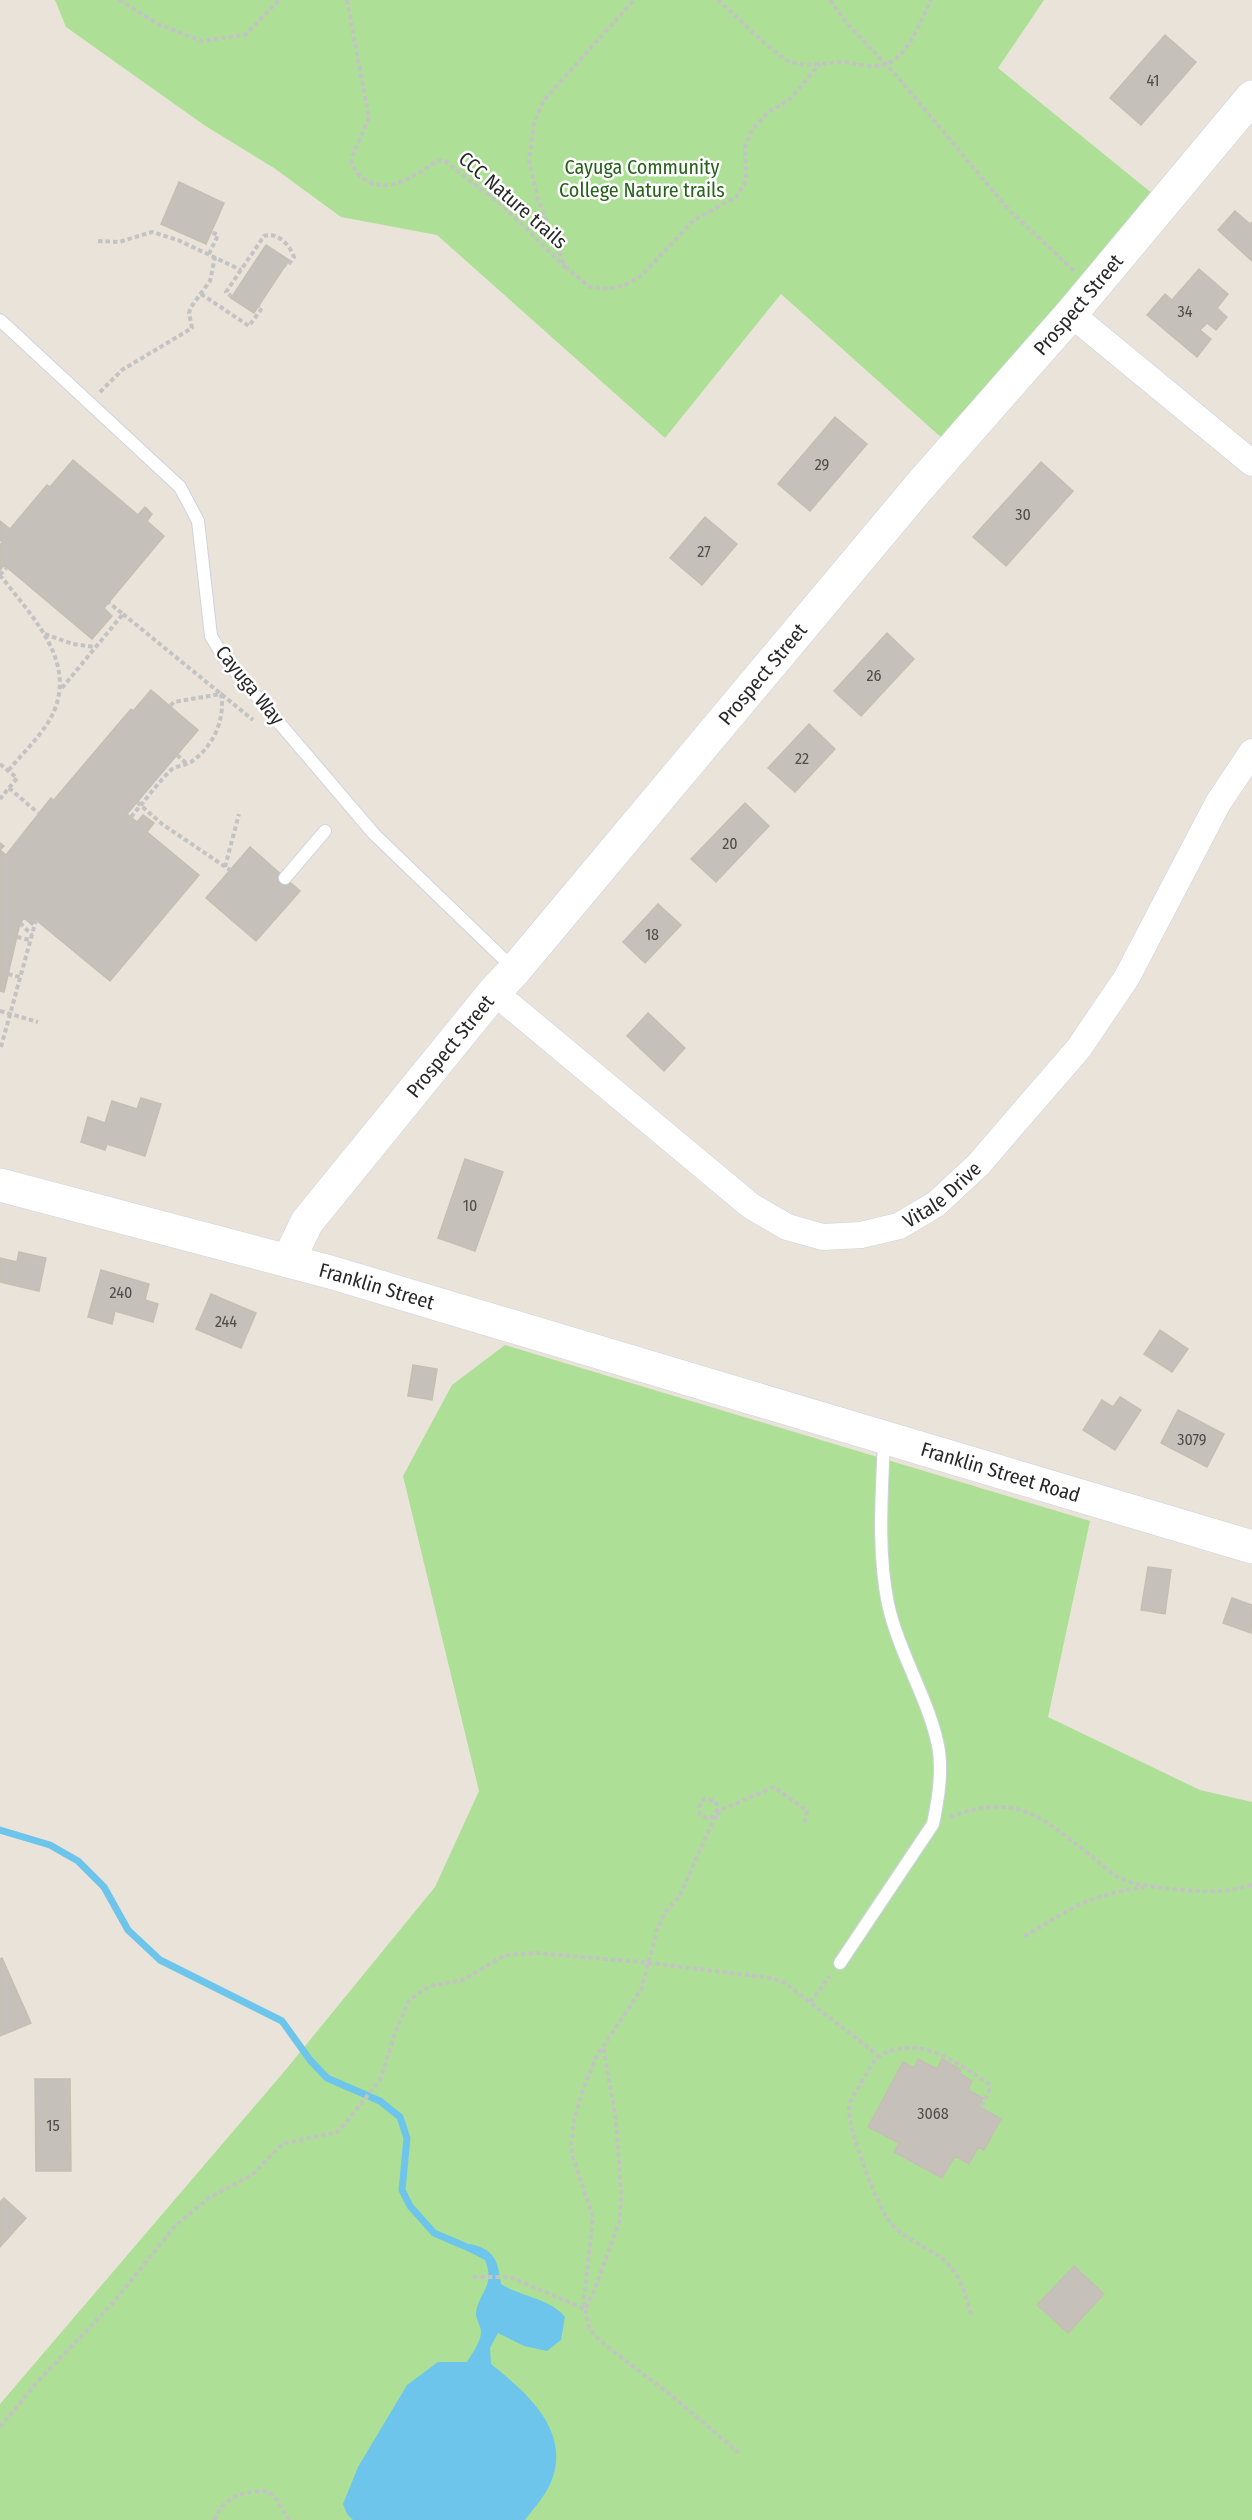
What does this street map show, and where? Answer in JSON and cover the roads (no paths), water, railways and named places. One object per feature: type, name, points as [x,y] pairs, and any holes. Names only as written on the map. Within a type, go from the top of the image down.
[{"type":"street","name":"Prospect Street","points":[[288,1261],[307,1222],[504,981],[919,487],[1071,314],[1252,97]]},
{"type":"street","points":[[1071,314],[1252,463]]},
{"type":"street","name":"Vitale Drive","points":[[504,981],[751,1206],[787,1227],[823,1237],[861,1235],[899,1226],[936,1204],[978,1165],[1079,1048],[1127,977],[1218,802],[1252,752]]},
{"type":"street","name":"Franklin Street","points":[[0,1185],[288,1261],[750,1397]]},
{"type":"street","name":"Franklin Street Road","points":[[750,1397],[1252,1547]]},
{"type":"lane","name":"Cayuga Way","points":[[0,320],[180,487],[198,521],[211,636],[224,658],[374,834],[504,981]]},
{"type":"lane","points":[[285,878],[326,831]]},
{"type":"lane","points":[[840,1964],[933,1824],[939,1798],[939,1752],[933,1729],[908,1668],[889,1606],[882,1565],[881,1528],[885,1438]]},
{"type":"water","points":[[471,2244],[479,2246],[494,2258],[501,2284],[551,2306],[565,2317],[561,2340],[547,2351],[524,2346],[498,2333],[490,2348],[491,2364],[531,2400],[542,2414],[550,2430],[555,2446],[556,2463],[551,2482],[543,2497],[525,2520],[353,2520],[347,2514],[343,2504],[358,2467],[407,2385],[438,2362],[467,2362],[478,2344],[481,2332],[476,2314],[477,2306],[489,2277],[485,2260],[466,2250]]},
{"type":"waterway","points":[[0,1830],[50,1845],[78,1861],[104,1887],[128,1930],[160,1960],[282,2021],[310,2060],[327,2078],[380,2101],[400,2117],[407,2138],[402,2190],[410,2206],[434,2233],[476,2251]]},
{"type":"park label","name":"Cayuga Community College Nature trails","points":[[642,178]]}]
